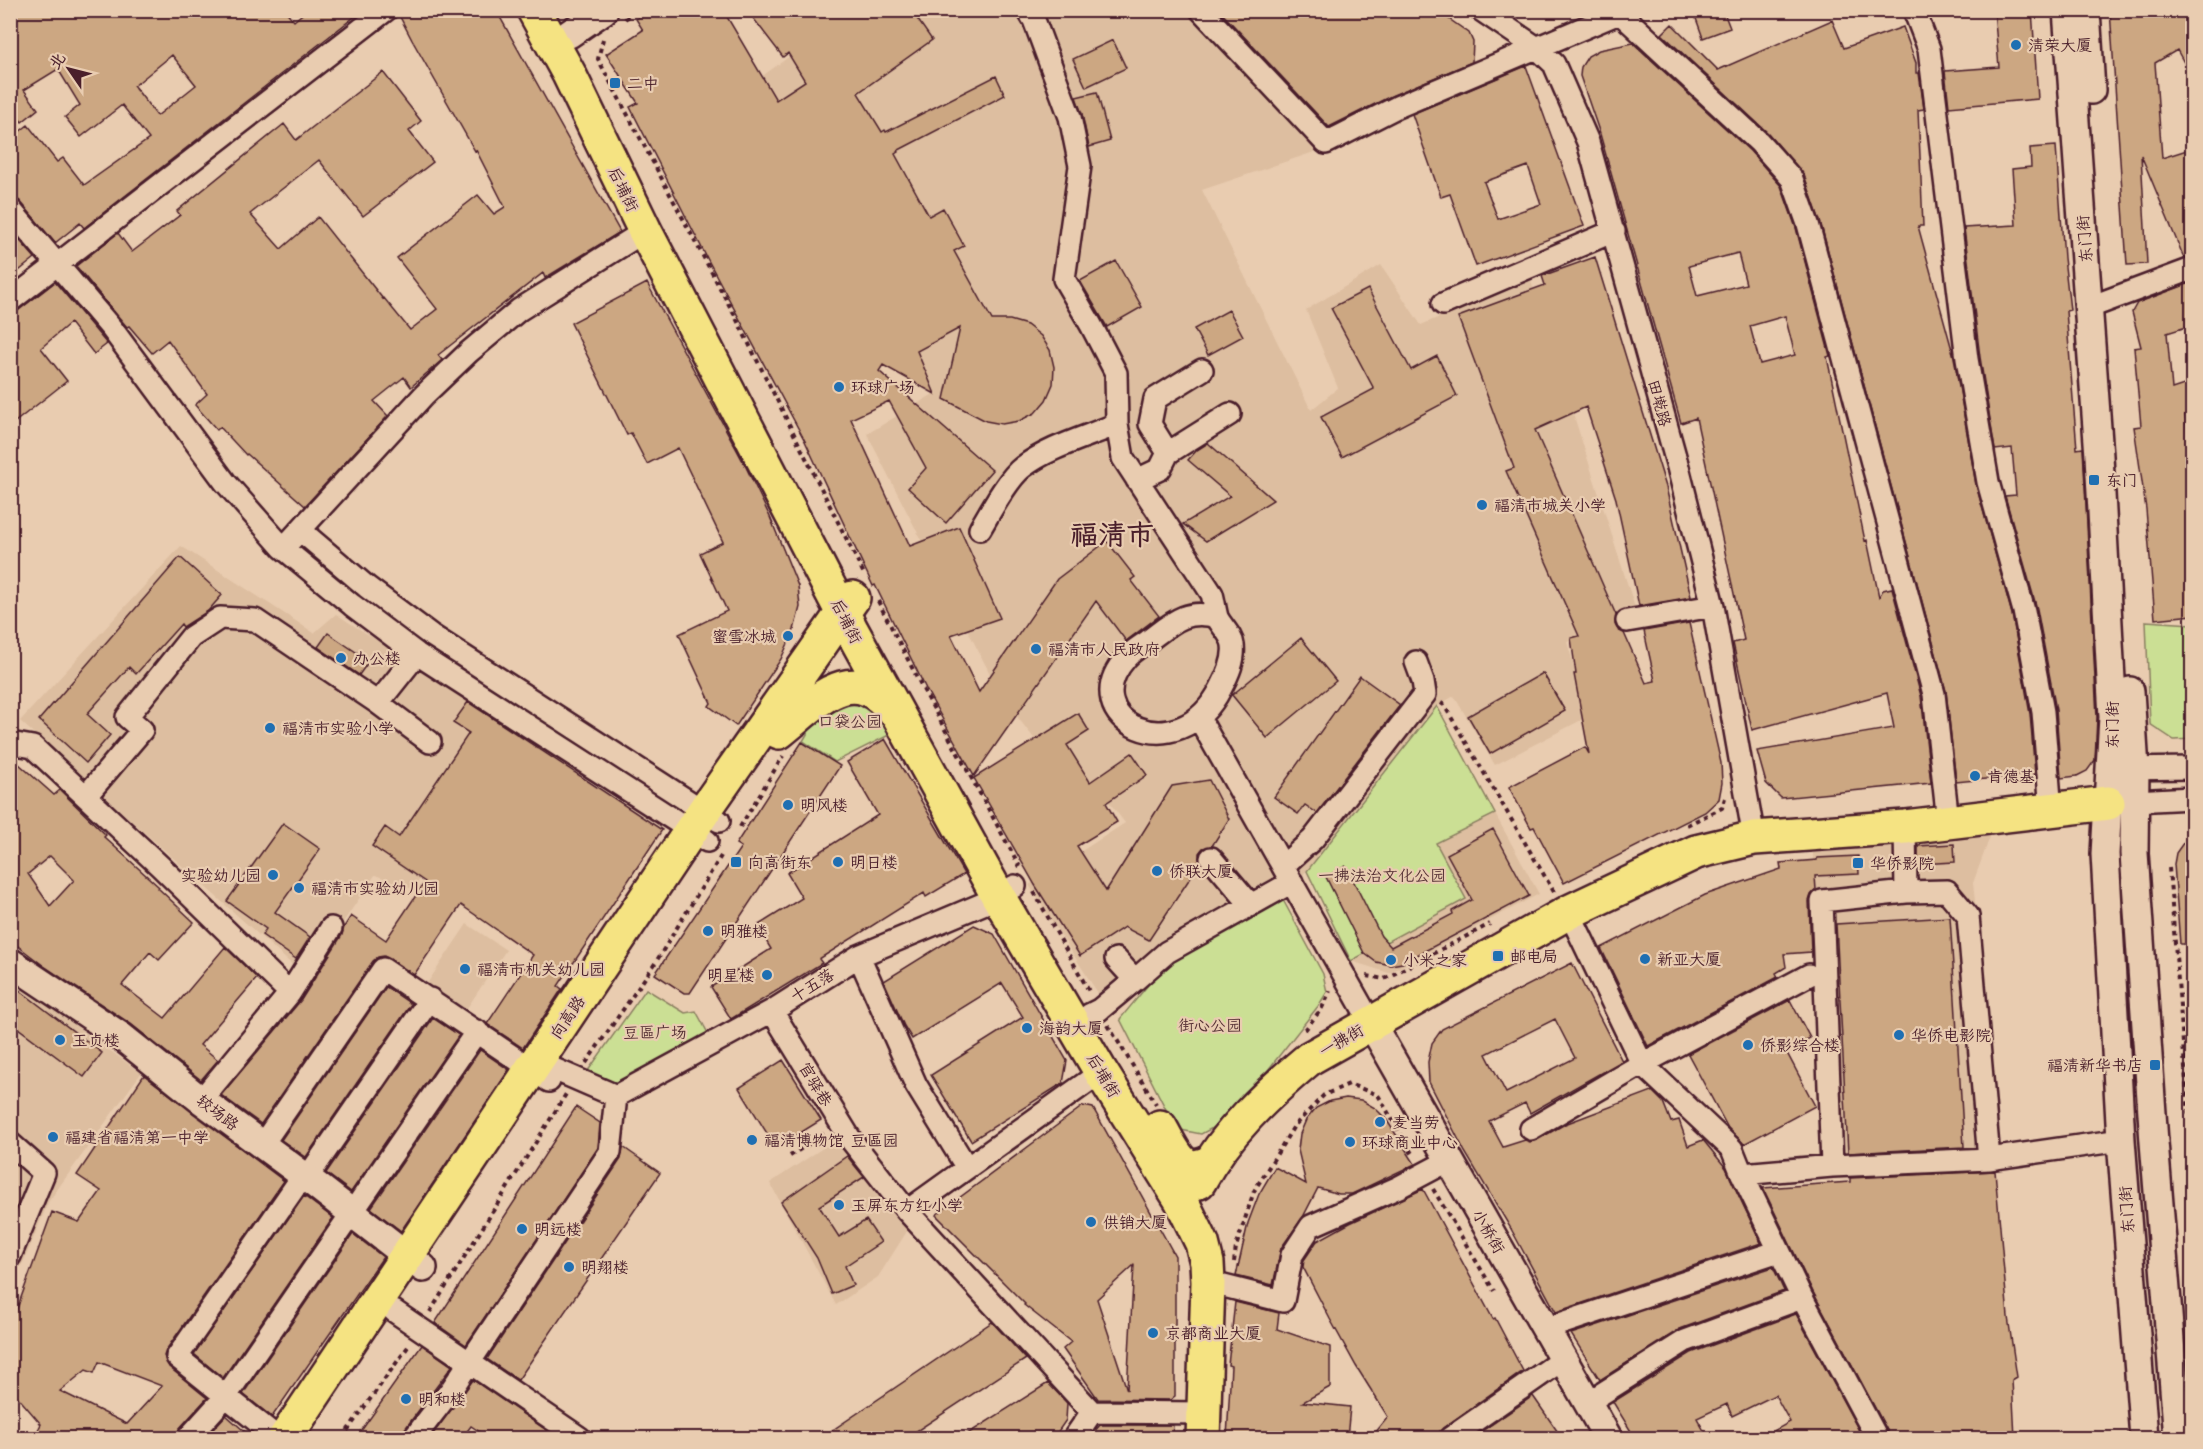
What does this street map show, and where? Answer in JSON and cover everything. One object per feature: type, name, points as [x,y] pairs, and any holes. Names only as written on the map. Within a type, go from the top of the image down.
[{"type":"main road","name":"后埔街","points":[[534,10],[569,74],[648,237],[859,607],[900,719],[1017,886],[1101,1072],[1185,1203]]},
{"type":"main road","name":"后埔街","points":[[562,22],[918,720],[1179,1157],[1188,1166],[1209,1163]]},
{"type":"main road","name":"向高路","points":[[705,826],[779,732],[859,607]]},
{"type":"main road","name":"向高路","points":[[306,1438],[423,1268],[705,826],[859,607]]},
{"type":"main road","name":"向高路","points":[[779,732],[829,692],[848,686],[867,687],[881,695],[900,719]]},
{"type":"main road","points":[[1371,1023],[1556,900],[1696,852],[1754,838],[1905,827],[2121,802]]},
{"type":"main road","name":"一拂街","points":[[1185,1203],[1209,1163],[1246,1116],[1276,1086],[1310,1058],[1371,1023]]},
{"type":"main road","name":"一拂街","points":[[1185,1203],[1201,1203],[1214,1198],[1254,1137],[1279,1111],[1321,1074],[1361,1045],[1371,1023]]},
{"type":"main road","name":"向高路","points":[[285,1438],[546,1073]]},
{"type":"main road","points":[[1185,1203],[1202,1243],[1207,1263],[1219,1284],[1203,1426]]},
{"type":"street","points":[[10,301],[386,10]]},
{"type":"street","points":[[1028,10],[1034,20],[1070,117],[1080,166],[1064,279],[1116,373],[1117,424],[1123,458],[1212,594],[1217,616],[1233,643],[1230,672],[1214,704],[1199,718],[1176,729],[1151,733],[1138,730],[1125,721],[1116,711],[1112,693],[1115,676],[1126,658],[1188,614],[1204,613],[1217,616]]},
{"type":"street","points":[[1201,10],[1326,142],[1396,106],[1623,12],[1759,142],[1792,178],[1808,224],[1905,578],[1934,694],[1948,822]]},
{"type":"street","points":[[1914,10],[1929,49],[1967,359],[1988,482],[2024,611],[2043,712],[2051,811]]},
{"type":"street","name":"东门街","points":[[2067,10],[2097,304]]},
{"type":"street","name":"东门街","points":[[2086,10],[2097,304],[2123,769],[2121,802],[2105,854],[2121,1140],[2144,1438]]},
{"type":"street","name":"田墘路","points":[[1476,17],[1537,48],[1554,63],[1588,142],[1614,231],[1713,606],[1754,838]]},
{"type":"street","points":[[562,22],[610,21]]},
{"type":"street","points":[[10,209],[112,328],[225,482],[289,553],[417,654],[705,826]]},
{"type":"street","points":[[1443,304],[1614,231]]},
{"type":"street","points":[[289,553],[424,395],[469,352],[519,310],[648,237]]},
{"type":"street","points":[[2097,304],[2193,270]]},
{"type":"street","points":[[1168,453],[1150,424],[1155,399],[1202,370]]},
{"type":"street","points":[[1137,480],[1160,469],[1168,453],[1230,414]]},
{"type":"street","points":[[980,529],[997,500],[1021,468],[1048,452],[1117,424]]},
{"type":"street","points":[[305,535],[367,587],[432,635],[705,826]]},
{"type":"street","points":[[1627,621],[1713,606]]},
{"type":"street","points":[[86,796],[142,730],[127,717],[191,637],[220,618],[255,620],[378,703],[430,742]]},
{"type":"street","points":[[378,703],[417,654]]},
{"type":"street","points":[[1094,1012],[1167,952],[1250,904],[1287,874],[1425,694],[1416,662]]},
{"type":"street","points":[[1199,718],[1371,1023]]},
{"type":"street","points":[[10,743],[33,747],[290,993]]},
{"type":"street","points":[[2123,769],[2193,768]]},
{"type":"street","points":[[2121,802],[2193,798]]},
{"type":"street","name":"东门街","points":[[2121,802],[2134,853],[2178,1438]]},
{"type":"street","points":[[1905,827],[1906,892]]},
{"type":"street","points":[[1211,858],[1250,904]]},
{"type":"street","name":"十五落","points":[[616,1096],[772,1011],[860,956],[975,908],[1017,886]]},
{"type":"street","points":[[1832,1166],[1822,901],[1906,892],[1947,891],[1968,916],[1989,1159]]},
{"type":"street","points":[[1556,900],[1642,1064],[1732,1149],[1802,1298],[1877,1438]]},
{"type":"street","points":[[201,1100],[290,993],[331,928]]},
{"type":"street","points":[[860,956],[916,1085],[967,1168]]},
{"type":"street","points":[[1116,959],[1135,980]]},
{"type":"street","name":"较场路","points":[[10,962],[122,1037],[201,1100],[423,1268]]},
{"type":"street","points":[[262,1145],[383,969],[477,1032],[546,1073],[616,1096],[610,1152],[469,1363],[414,1438]]},
{"type":"street","points":[[1531,1129],[1642,1064],[1809,975]]},
{"type":"street","points":[[278,1438],[177,1357],[294,1187],[307,1179],[430,999]]},
{"type":"street","name":"官驿巷","points":[[772,1011],[840,1123],[907,1212],[1092,1412]]},
{"type":"street","name":"小桥街","points":[[1371,1023],[1608,1438]]},
{"type":"street","points":[[188,1438],[226,1396],[353,1215],[477,1032]]},
{"type":"street","points":[[907,1212],[1101,1072]]},
{"type":"street","points":[[1742,1174],[1832,1166],[1989,1159],[2121,1140]]},
{"type":"street","points":[[10,1143],[44,1173],[10,1256]]},
{"type":"street","points":[[1219,1284],[1283,1301],[1292,1255],[1311,1226],[1448,1161]]},
{"type":"street","points":[[1545,1329],[1779,1251]]},
{"type":"street","points":[[1587,1403],[1685,1341],[1802,1298]]},
{"type":"street","points":[[394,1311],[580,1438]]},
{"type":"street","points":[[1450,1438],[1562,1360]]},
{"type":"street","points":[[1074,1438],[1092,1412],[1203,1426]]},
{"type":"path","points":[[637,10],[610,21],[598,58],[736,318],[859,607],[935,711],[1017,886],[1094,1012],[1160,1112]]},
{"type":"path","points":[[1453,10],[1476,17]]},
{"type":"path","points":[[1425,694],[1444,705],[1556,900]]},
{"type":"path","points":[[1680,829],[1722,808],[1728,787]]},
{"type":"path","points":[[2169,868],[2193,1156]]},
{"type":"path","points":[[1359,969],[1367,976],[1384,979],[1500,919]]},
{"type":"path","points":[[1301,1034],[1326,1001],[1330,994],[1330,984]]},
{"type":"path","points":[[1219,1284],[1236,1247],[1254,1191],[1294,1126],[1324,1095],[1349,1084],[1378,1095],[1496,1293]]},
{"type":"path","points":[[790,1156],[840,1123]]},
{"type":"shaded area","points":[[852,11],[1190,11],[1320,150],[1202,190],[1311,410],[1338,388],[1306,310],[1381,265],[1421,325],[1530,278],[1637,614],[1567,642],[1589,716],[1495,765],[1454,696],[1437,706],[1283,900],[1171,957],[1110,1012],[1029,885],[1125,823],[1100,790],[1082,799],[1003,699],[867,434],[935,393],[808,213],[761,77]]},
{"type":"shaded area","name":"福清市实验小学","points":[[181,546],[314,633],[336,614],[522,734],[413,889],[375,875],[306,977],[20,721]]},
{"type":"shaded area","points":[[1495,814],[1539,894],[1389,973],[1351,961],[1465,899],[1436,843]]},
{"type":"shaded area","points":[[1991,834],[1973,883],[1980,948],[1994,1148],[1821,1161],[1813,853]]},
{"type":"shaded area","name":"福清市机关幼儿园","points":[[467,924],[506,950],[463,1014],[424,988]]},
{"type":"shaded area","name":"福建省福清第一中学","points":[[11,979],[141,1073],[49,1201],[24,1261],[11,1281]]},
{"type":"shaded area","name":"玉屏东方红小学","points":[[841,1136],[911,1225],[878,1277],[836,1305],[770,1183]]},
{"type":"green space","points":[[2146,621],[2192,624],[2192,739],[2174,740],[2150,724]]},
{"type":"green space","name":"口袋公园","points":[[859,690],[893,733],[835,762],[803,741],[821,710]]},
{"type":"green space","name":"一拂法治文化公园","points":[[1437,706],[1495,814],[1436,843],[1466,899],[1351,961],[1307,871]]},
{"type":"green space","name":"街心公园","points":[[1283,900],[1323,974],[1327,992],[1235,1112],[1220,1124],[1201,1134],[1176,1129],[1120,1019],[1171,957]]},
{"type":"green space","name":"豆區广场","points":[[646,989],[685,1013],[696,1011],[710,1037],[614,1090],[585,1075]]},
{"type":"building","points":[[10,10],[285,10],[294,21],[307,10],[363,10],[84,228],[80,223],[55,243],[20,201],[10,196],[10,139],[28,125],[57,162],[63,158],[84,185],[149,139],[122,105],[81,137],[65,117],[80,105],[58,69],[24,90],[38,109],[22,122],[10,108]],"holes":[[[172,55],[196,85],[157,116],[134,86]]]},
{"type":"building","points":[[398,10],[496,10],[620,232],[545,278],[543,273],[438,355],[442,360],[411,387],[404,377],[374,401],[388,416],[305,506],[246,455],[220,427],[217,430],[195,405],[207,394],[168,340],[152,353],[76,266],[118,233],[132,252],[180,215],[177,211],[284,124],[296,140],[383,72],[421,121],[409,131],[433,162],[363,216],[319,160],[250,214],[281,249],[318,217],[410,330],[437,309],[397,258],[478,195],[494,214],[505,207],[476,150],[412,40]]},
{"type":"building","points":[[648,10],[723,10],[776,100],[805,81],[788,53],[783,57],[747,10],[911,10],[932,40],[858,93],[882,132],[996,76],[1005,95],[895,154],[929,216],[943,208],[964,246],[954,251],[992,320],[1010,320],[1027,325],[1041,336],[1050,350],[1054,367],[1053,384],[1046,400],[1035,413],[1019,421],[1002,424],[986,421],[944,399],[960,328],[917,351],[935,394],[883,365],[879,371],[992,470],[946,523],[908,488],[926,468],[889,401],[851,419],[910,546],[959,527],[1000,618],[951,635],[979,692],[1057,579],[1107,541],[1135,577],[1131,580],[1159,616],[1126,641],[1096,601],[974,776],[927,691],[875,585],[873,586],[805,441],[708,260],[630,107],[638,103],[606,54],[643,30],[636,19]]},
{"type":"building","points":[[1219,10],[1436,10],[1469,33],[1473,42],[1472,62],[1391,96],[1329,127]]},
{"type":"building","points":[[1693,10],[1723,10],[1730,28],[1703,38]]},
{"type":"building","name":"清荣大厦","points":[[1994,10],[2032,10],[2038,99],[1949,107],[1945,71],[1999,67]]},
{"type":"building","points":[[2110,10],[2193,10],[2193,79],[2177,50],[2155,63],[2162,158],[2193,148],[2193,256],[2184,258],[2141,155],[2147,264],[2127,265]]},
{"type":"building","points":[[1832,20],[1844,48],[1903,27],[1916,63],[1916,73],[1919,73],[1924,109],[1918,110],[1923,226],[1918,226],[1954,357],[1976,485],[2012,614],[2030,714],[2035,774],[1956,782],[1946,691],[1820,221],[1804,175],[1768,133],[1662,34],[1672,24],[1718,70]]},
{"type":"building","points":[[1113,40],[1126,68],[1086,87],[1073,59]]},
{"type":"building","points":[[1633,43],[1750,151],[1781,186],[1796,228],[1830,356],[1827,357],[1865,541],[1867,540],[1879,597],[1883,590],[1892,588],[1921,696],[1931,783],[1781,798],[1766,783],[1757,751],[1894,728],[1887,693],[1752,730],[1733,643],[1744,640],[1696,418],[1681,423],[1600,134],[1580,76],[1581,67],[1588,56],[1599,50]],"holes":[[[1738,253],[1746,284],[1697,296],[1689,266]],[[1785,316],[1795,355],[1760,364],[1750,326]]]},
{"type":"building","points":[[1526,66],[1584,226],[1476,266],[1450,194],[1441,197],[1412,114]],"holes":[[[1528,166],[1541,204],[1498,219],[1484,182]]]},
{"type":"building","points":[[1097,92],[1110,141],[1089,147],[1076,97]]},
{"type":"building","points":[[2056,146],[2070,310],[2066,311],[2077,449],[2083,448],[2097,717],[2095,760],[2087,771],[2077,776],[2061,778],[2056,710],[2037,609],[2005,496],[2016,495],[2012,448],[1995,450],[1980,357],[1964,228],[2016,225],[2012,169],[2031,167],[2030,148]]},
{"type":"building","points":[[15,235],[35,258],[10,278],[10,239]]},
{"type":"building","points":[[1595,257],[1666,487],[1691,597],[1639,606],[1616,499],[1586,407],[1535,430],[1616,615],[1615,624],[1618,630],[1624,633],[1646,683],[1655,681],[1644,631],[1689,623],[1721,763],[1722,783],[1719,799],[1705,812],[1564,883],[1534,827],[1531,828],[1509,787],[1585,747],[1589,754],[1574,674],[1576,674],[1571,638],[1579,636],[1506,471],[1514,468],[1458,317],[1545,285],[1542,276]]},
{"type":"building","points":[[1116,261],[1142,307],[1107,327],[1080,281]]},
{"type":"building","points":[[55,282],[107,344],[94,354],[70,323],[41,348],[67,381],[10,426],[10,317]]},
{"type":"building","points":[[2193,282],[2193,325],[2167,333],[2172,389],[2193,382],[2193,412],[2185,415],[2193,466],[2193,508],[2187,509],[2193,576],[2193,615],[2155,619],[2146,509],[2134,427],[2141,426],[2134,348],[2141,347],[2132,312],[2137,303]]},
{"type":"building","points":[[647,283],[745,465],[770,517],[798,586],[800,607],[794,630],[781,659],[736,726],[709,706],[711,703],[679,634],[727,611],[700,553],[723,542],[678,448],[647,464],[631,433],[627,435],[571,323]]},
{"type":"building","points":[[1368,289],[1411,370],[1437,356],[1457,396],[1342,457],[1321,417],[1374,389],[1331,308]]},
{"type":"building","points":[[1229,310],[1243,336],[1208,355],[1194,329]]},
{"type":"building","points":[[1208,443],[1273,500],[1206,541],[1183,524],[1230,496],[1188,460]]},
{"type":"building","points":[[180,557],[222,595],[208,611],[183,627],[181,624],[136,674],[129,667],[87,714],[110,735],[86,763],[39,720]]},
{"type":"building","name":"办公楼","points":[[328,633],[369,661],[359,675],[318,647]]},
{"type":"building","points":[[1301,638],[1336,681],[1267,738],[1232,695]]},
{"type":"building","points":[[1543,673],[1565,711],[1490,754],[1468,716]]},
{"type":"building","points":[[1360,676],[1400,705],[1317,813],[1305,805],[1298,814],[1274,797]]},
{"type":"building","points":[[468,702],[662,830],[558,986],[562,989],[523,1048],[487,1024],[533,955],[461,905],[414,975],[384,956],[373,961],[261,1124],[221,1095],[301,1000],[342,935],[351,916],[386,940],[425,882],[372,846],[385,827],[399,837],[469,733],[453,723]]},
{"type":"building","points":[[1078,713],[1089,731],[1067,745],[1090,782],[1132,753],[1147,775],[1106,803],[1117,822],[1077,846],[1106,891],[1172,786],[1209,780],[1229,819],[1212,846],[1203,848],[1199,853],[1200,863],[1149,940],[1124,927],[1080,956],[1035,885],[974,778]]},
{"type":"building","points":[[885,739],[964,874],[926,897],[924,893],[819,959],[822,963],[731,1019],[711,987],[771,949],[757,926],[802,898],[787,873],[878,815],[847,762]]},
{"type":"building","points":[[802,742],[840,766],[690,993],[684,993],[655,974],[741,847],[736,844]]},
{"type":"building","points":[[10,756],[54,795],[60,790],[106,835],[104,837],[194,922],[159,960],[150,952],[122,985],[165,1018],[225,947],[257,978],[200,1045],[218,1060],[201,1080],[131,1024],[44,966],[10,940]],"holes":[[[50,856],[74,880],[50,906],[28,874]]]},
{"type":"building","name":"实验幼儿园","points":[[283,823],[320,849],[275,912],[310,937],[296,959],[262,935],[266,929],[227,901]]},
{"type":"building","points":[[1493,829],[1529,896],[1402,963],[1391,965],[1376,962],[1364,953],[1326,877],[1346,866],[1381,936],[1391,947],[1453,914],[1452,911],[1472,900],[1447,854]]},
{"type":"building","points":[[2193,829],[2193,944],[2180,944],[2174,864],[2176,853]]},
{"type":"building","points":[[1954,844],[1955,862],[1918,864],[1918,846]]},
{"type":"building","name":"新亚大厦","points":[[1858,856],[1859,874],[1815,876],[1816,890],[1809,901],[1811,952],[1784,954],[1786,967],[1776,973],[1778,977],[1648,1046],[1601,948],[1705,895],[1781,869],[1780,863]]},
{"type":"building","name":"华侨电影院","points":[[1950,917],[1964,1147],[1848,1153],[1836,924]]},
{"type":"building","name":"海韵大厦","points":[[974,925],[994,934],[1067,1061],[1063,1083],[971,1141],[931,1075],[1023,1017],[1002,983],[912,1039],[884,981]]},
{"type":"building","points":[[1572,963],[1622,1061],[1530,1113],[1525,1103],[1489,1121],[1503,1147],[1525,1140],[1530,1142],[1537,1140],[1565,1124],[1652,1091],[1663,1102],[1671,1122],[1679,1120],[1688,1146],[1703,1140],[1726,1168],[1761,1243],[1556,1312],[1510,1227],[1465,1152],[1429,1082],[1428,1062],[1432,1043],[1442,1029]],"holes":[[[1555,1019],[1575,1058],[1506,1093],[1486,1054]]]},
{"type":"building","name":"玉贞楼","points":[[10,983],[102,1053],[84,1077],[10,1022]]},
{"type":"building","points":[[386,987],[411,1004],[306,1157],[281,1140]]},
{"type":"building","points":[[1790,1000],[1810,1038],[1786,1051],[1815,1106],[1744,1144],[1728,1128],[1688,1054]]},
{"type":"building","points":[[433,1018],[459,1035],[351,1192],[326,1173]]},
{"type":"building","points":[[480,1050],[509,1070],[401,1231],[371,1208]]},
{"type":"building","points":[[783,1060],[821,1120],[776,1148],[739,1088]]},
{"type":"building","points":[[144,1075],[284,1181],[166,1350],[164,1356],[169,1367],[207,1398],[179,1429],[176,1438],[34,1438],[41,1424],[10,1388],[10,1328],[52,1212],[79,1222],[101,1191],[77,1175]],"holes":[[[99,1362],[162,1386],[127,1424],[60,1391],[86,1370],[94,1373]]]},
{"type":"building","name":"环球商业中心","points":[[1346,1098],[1361,1100],[1375,1108],[1386,1119],[1415,1164],[1352,1194],[1339,1194],[1318,1188],[1303,1217],[1281,1248],[1273,1285],[1236,1276],[1248,1223],[1259,1194],[1275,1167],[1306,1184],[1298,1150],[1300,1134],[1306,1120],[1316,1108],[1330,1101]]},
{"type":"building","name":"供销大厦","points":[[1083,1106],[1093,1108],[1175,1256],[1175,1396],[1170,1400],[1098,1399],[1063,1349],[1071,1342],[1024,1305],[936,1215]],"holes":[[[1134,1265],[1127,1390],[1097,1299]]]},
{"type":"building","name":"明远楼","points":[[576,1107],[600,1123],[598,1148],[466,1345],[435,1323]]},
{"type":"building","name":"明翔楼","points":[[623,1147],[660,1173],[518,1380],[487,1359],[621,1159]]},
{"type":"building","points":[[847,1156],[864,1177],[819,1206],[839,1237],[866,1220],[881,1242],[845,1266],[853,1285],[832,1294],[817,1258],[781,1202]]},
{"type":"building","points":[[1995,1171],[2008,1317],[2017,1377],[2012,1380],[2015,1438],[1890,1438],[1813,1292],[1763,1188],[1850,1182],[1850,1178]]},
{"type":"building","points":[[1423,1189],[1523,1371],[1443,1428],[1437,1438],[1371,1438],[1388,1417],[1330,1319],[1303,1267],[1304,1260],[1317,1241]]},
{"type":"building","points":[[304,1196],[333,1218],[223,1378],[194,1354]]},
{"type":"building","points":[[353,1234],[383,1257],[272,1417],[243,1394]]},
{"type":"building","points":[[1773,1267],[1784,1291],[1680,1329],[1600,1380],[1571,1334]]},
{"type":"building","points":[[1235,1302],[1279,1313],[1277,1329],[1330,1347],[1330,1387],[1303,1402],[1350,1407],[1347,1438],[1227,1438],[1231,1366],[1228,1365]]},
{"type":"building","points":[[1796,1314],[1863,1438],[1761,1438],[1790,1422],[1775,1395],[1732,1416],[1727,1404],[1697,1418],[1708,1438],[1635,1438],[1613,1402],[1691,1353]]},
{"type":"building","points":[[992,1322],[1026,1359],[906,1438],[821,1438]]},
{"type":"building","name":"明和楼","points":[[422,1345],[452,1366],[404,1430],[402,1438],[356,1438]]},
{"type":"building","points":[[473,1380],[558,1438],[489,1438],[471,1426],[462,1438],[430,1438]]},
{"type":"building","points":[[1048,1383],[1067,1403],[1066,1420],[1057,1433],[1048,1438],[961,1438]]},
{"type":"building","points":[[1533,1396],[1562,1438],[1472,1438]]},
{"type":"building","points":[[226,1415],[252,1438],[205,1438]]},
{"type":"building","points":[[1100,1425],[1173,1425],[1172,1438],[1089,1438]]},
{"type":"place","name":"清荣大厦","points":[[2016,45]]},
{"type":"place","name":"二中","points":[[615,83]]},
{"type":"place","name":"环球广场","points":[[839,387]]},
{"type":"place","name":"东门","points":[[2094,480]]},
{"type":"place","name":"福清市城关小学","points":[[1482,505]]},
{"type":"place","name":"蜜雪冰城","points":[[788,636]]},
{"type":"place","name":"福清市人民政府","points":[[1036,649]]},
{"type":"place","name":"办公楼","points":[[341,658]]},
{"type":"place","name":"福清市实验小学","points":[[270,728]]},
{"type":"place","name":"肯德基","points":[[1975,776]]},
{"type":"place","name":"明风楼","points":[[788,805]]},
{"type":"place","name":"向高街东","points":[[736,862]]},
{"type":"place","name":"明日楼","points":[[838,862]]},
{"type":"place","name":"华侨影院","points":[[1858,863]]},
{"type":"place","name":"侨联大厦","points":[[1157,871]]},
{"type":"place","name":"实验幼儿园","points":[[273,875]]},
{"type":"place","name":"福清市实验幼儿园","points":[[299,888]]},
{"type":"place","name":"明雅楼","points":[[708,931]]},
{"type":"place","name":"邮电局","points":[[1498,956]]},
{"type":"place","name":"新亚大厦","points":[[1645,959]]},
{"type":"place","name":"小米之家","points":[[1391,960]]},
{"type":"place","name":"福清市机关幼儿园","points":[[465,969]]},
{"type":"place","name":"明星楼","points":[[767,975]]},
{"type":"place","name":"海韵大厦","points":[[1027,1028]]},
{"type":"place","name":"华侨电影院","points":[[1899,1035]]},
{"type":"place","name":"玉贞楼","points":[[60,1040]]},
{"type":"place","name":"侨影综合楼","points":[[1748,1045]]},
{"type":"place","name":"福清新华书店","points":[[2155,1065]]},
{"type":"place","name":"麦当劳","points":[[1380,1122]]},
{"type":"place","name":"福建省福清第一中学","points":[[53,1137]]},
{"type":"place","name":"福清博物馆 豆區园","points":[[752,1140]]},
{"type":"place","name":"环球商业中心","points":[[1350,1142]]},
{"type":"place","name":"玉屏东方红小学","points":[[839,1205]]},
{"type":"place","name":"供销大厦","points":[[1091,1222]]},
{"type":"place","name":"明远楼","points":[[522,1229]]},
{"type":"place","name":"明翔楼","points":[[569,1267]]},
{"type":"place","name":"京都商业大厦","points":[[1153,1333]]},
{"type":"place","name":"明和楼","points":[[406,1399]]},
{"type":"district","name":"福清市","points":[[1112,534]]}]
